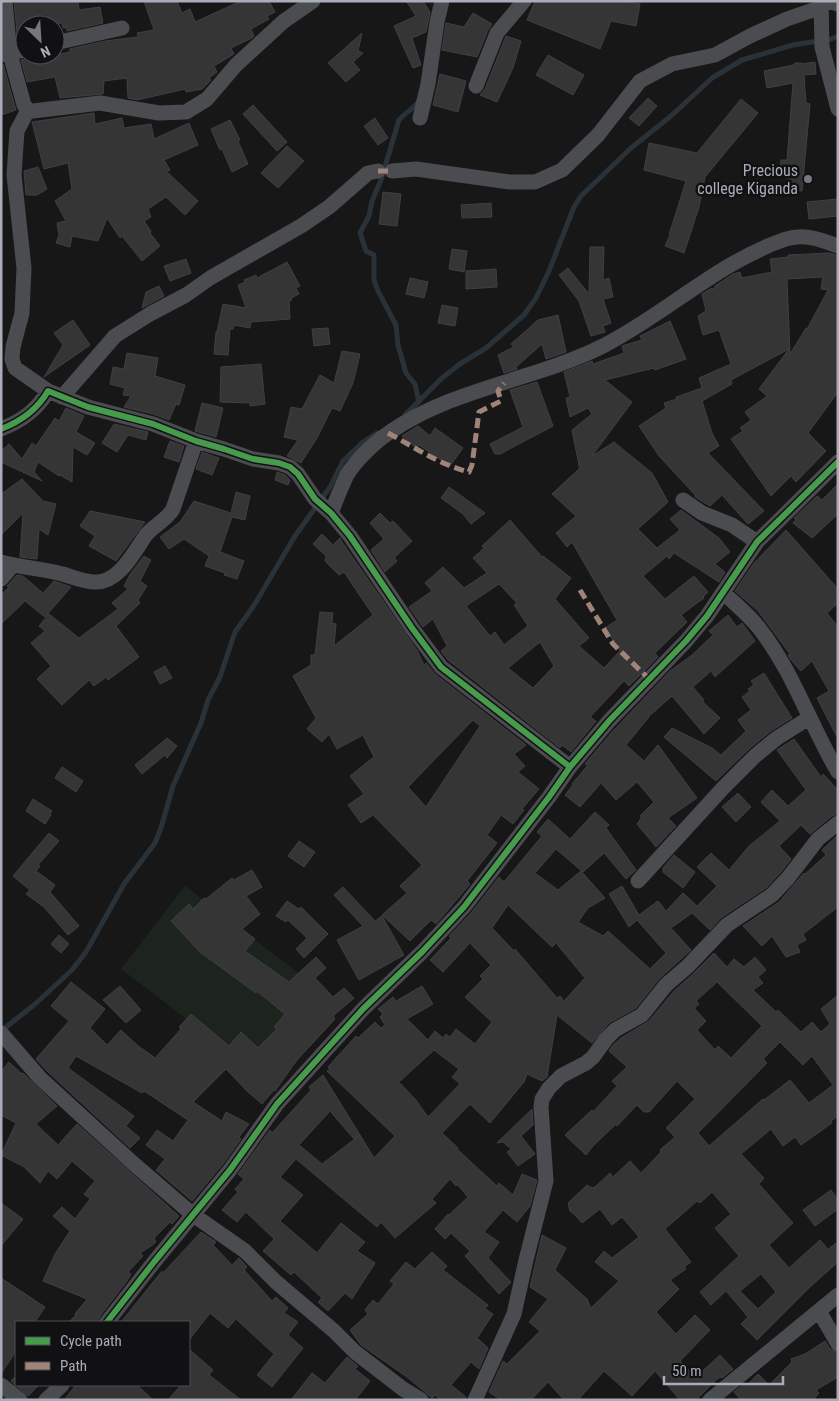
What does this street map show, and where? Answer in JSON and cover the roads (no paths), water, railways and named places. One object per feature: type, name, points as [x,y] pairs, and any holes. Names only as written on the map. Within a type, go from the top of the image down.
[{"type":"street","points":[[5,1],[6,55],[24,105],[28,110],[100,103],[158,113],[186,112],[207,98],[236,64],[284,21],[313,1]]},
{"type":"street","points":[[420,118],[428,84],[442,1]]},
{"type":"street","points":[[476,86],[497,33],[524,1]]},
{"type":"street","points":[[823,3],[822,28],[828,49],[838,109]]},
{"type":"street","points":[[62,397],[115,336],[150,314],[186,296],[210,278],[302,226],[327,209],[368,173],[416,169],[510,182],[535,182],[562,170],[598,135],[640,81],[672,64],[715,55],[750,36],[823,3],[838,4]]},
{"type":"street","points":[[65,41],[122,28]]},
{"type":"street","points":[[28,110],[17,131],[14,175],[24,268],[22,313],[13,346],[12,359],[15,368],[48,391],[88,407],[154,424],[196,441],[224,448],[253,459],[279,463],[290,467],[350,536],[441,667],[570,767]]},
{"type":"street","points":[[324,507],[354,465],[388,433],[430,408],[570,360],[602,346],[624,335],[703,281],[753,254],[787,239],[806,237],[838,246]]},
{"type":"street","points":[[1,429],[28,416],[40,404],[48,391]]},
{"type":"street","points":[[1,579],[7,563],[53,571],[94,582],[103,581],[111,577],[125,565],[148,533],[169,515],[196,441]]},
{"type":"street","points":[[108,1321],[192,1214],[230,1170],[277,1104],[363,1009],[422,952],[464,907],[539,811],[570,767],[609,721],[686,641],[724,593],[756,542],[838,462]]},
{"type":"street","points":[[683,500],[702,513],[732,526],[756,542]]},
{"type":"street","points":[[724,593],[759,627],[777,655],[838,772]]},
{"type":"street","points":[[638,881],[755,756],[777,738],[809,718]]},
{"type":"street","points":[[475,1400],[514,1314],[546,1182],[542,1099],[549,1088],[561,1076],[593,1057],[615,1030],[642,1015],[666,985],[688,966],[727,925],[772,895],[788,878],[818,839],[838,823]]},
{"type":"street","points":[[1,1034],[40,1078],[134,1164],[192,1214],[245,1252],[355,1352],[403,1389],[421,1400]]},
{"type":"street","points":[[710,1400],[838,1295]]},
{"type":"street","points":[[819,1311],[838,1344]]},
{"type":"street","points":[[1,1385],[20,1400]]},
{"type":"street","points":[[48,1399],[61,1386]]},
{"type":"waterway","points":[[405,415],[442,378],[486,348],[524,315],[536,298],[549,271],[574,207],[581,196],[631,148],[671,116],[712,78],[742,60],[793,45],[831,39],[838,36]]},
{"type":"waterway","points":[[418,102],[399,120],[381,180],[372,201],[369,216],[360,233],[366,251],[374,255],[374,280],[396,325],[398,345],[406,373],[415,384],[419,402]]},
{"type":"waterway","points":[[1,1031],[34,1005],[72,970],[86,952],[124,884],[155,843],[173,786],[201,723],[208,700],[220,677],[235,632],[253,607],[295,536],[330,487],[343,461],[363,442],[377,433]]},
{"type":"place","name":"Precious college Kiganda","points":[[808,179]]}]
